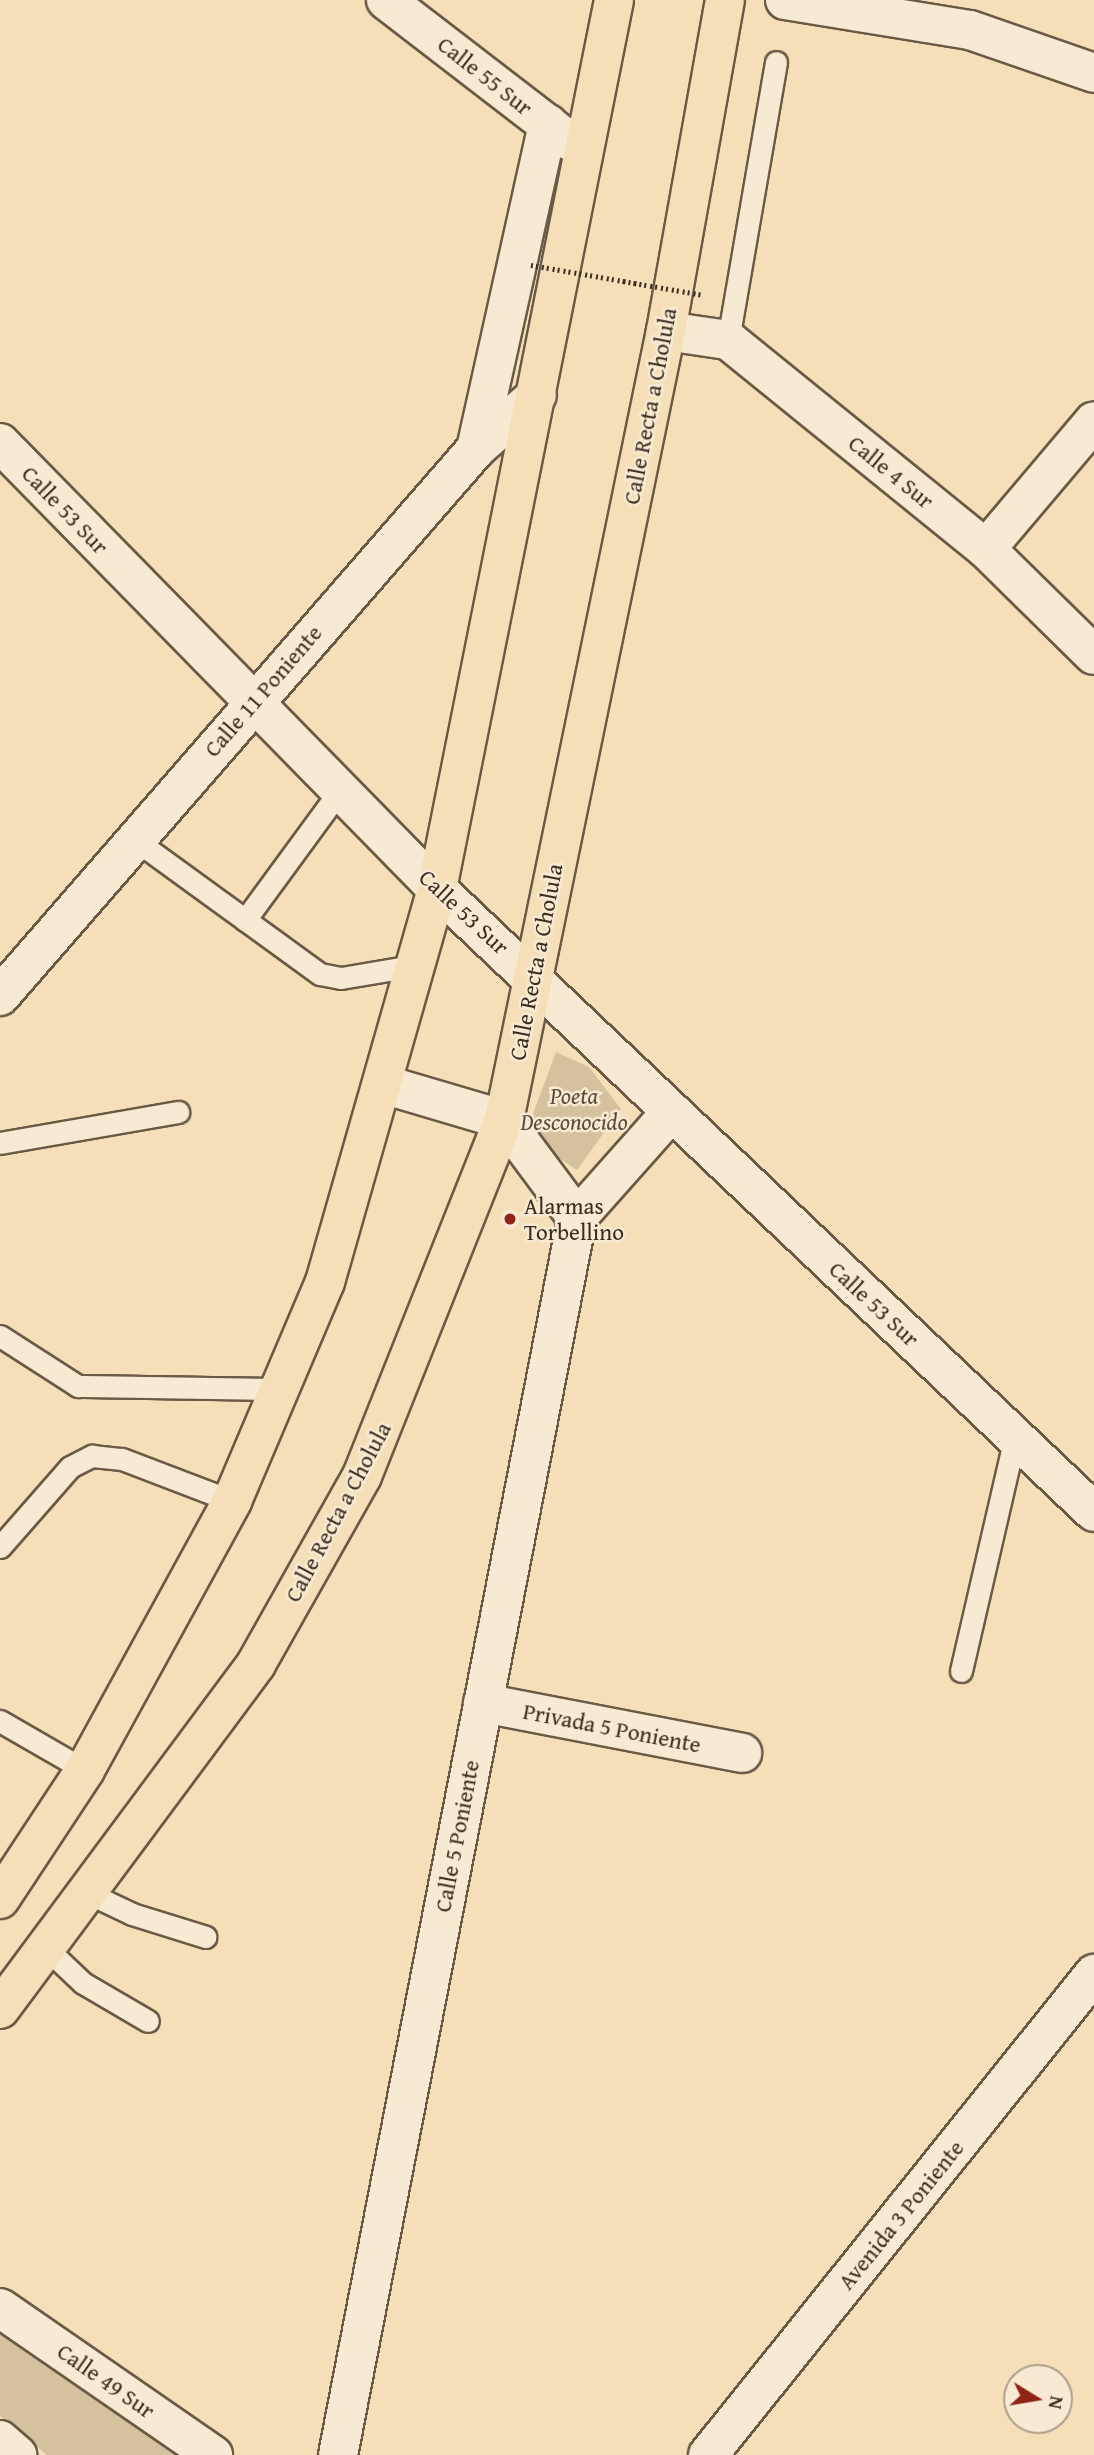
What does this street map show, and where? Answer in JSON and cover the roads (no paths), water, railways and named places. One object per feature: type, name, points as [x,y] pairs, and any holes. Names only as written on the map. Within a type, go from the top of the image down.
[{"type":"main road","points":[[0,1899],[85,1770],[233,1501],[325,1282],[386,1085],[437,889],[614,0]]},
{"type":"main road","name":"Calle Recta a Cholula","points":[[0,2009],[256,1664],[362,1476],[504,1120],[666,331],[725,0]]},
{"type":"street","name":"Calle 55 Sur","points":[[386,0],[584,152]]},
{"type":"street","points":[[792,1],[970,30],[1094,73]]},
{"type":"street","points":[[476,449],[548,124]]},
{"type":"street","points":[[666,331],[728,340]]},
{"type":"street","name":"Calle 4 Sur","points":[[728,340],[986,549],[1094,655]]},
{"type":"street","name":"Calle 11 Poniente","points":[[0,996],[252,703],[476,449],[537,395]]},
{"type":"street","points":[[986,549],[1094,421]]},
{"type":"street","name":"Calle 53 Sur","points":[[0,443],[437,889],[532,976],[671,1112],[1094,1512]]},
{"type":"street","points":[[386,1085],[504,1120],[577,1218],[671,1112]]},
{"type":"street","name":"Calle 5 Poniente","points":[[338,2455],[577,1218]]},
{"type":"street","name":"Privada 5 Poniente","points":[[483,1703],[742,1754]]},
{"type":"street","name":"Avenida 3 Poniente","points":[[708,2455],[1094,1974]]},
{"type":"street","name":"Calle 49 Sur","points":[[0,2308],[213,2455]]},
{"type":"street","points":[[0,2441],[17,2455]]},
{"type":"lane","points":[[728,340],[776,62]]},
{"type":"lane","points":[[244,919],[340,790]]},
{"type":"lane","points":[[134,839],[320,974],[341,978],[419,965]]},
{"type":"lane","points":[[0,1143],[178,1112]]},
{"type":"lane","points":[[0,1336],[78,1386],[280,1389]]},
{"type":"lane","points":[[961,1671],[1015,1438]]},
{"type":"lane","points":[[0,1547],[70,1467],[92,1456],[122,1459],[233,1501]]},
{"type":"lane","points":[[0,1721],[85,1770]]},
{"type":"lane","points":[[88,1893],[132,1914],[206,1937]]},
{"type":"lane","points":[[46,1948],[83,1983],[148,2021]]},
{"type":"place","name":"Alarmas Torbellino","points":[[510,1219]]},
{"type":"park label","name":"Poeta Desconocido","points":[[574,1109]]}]
